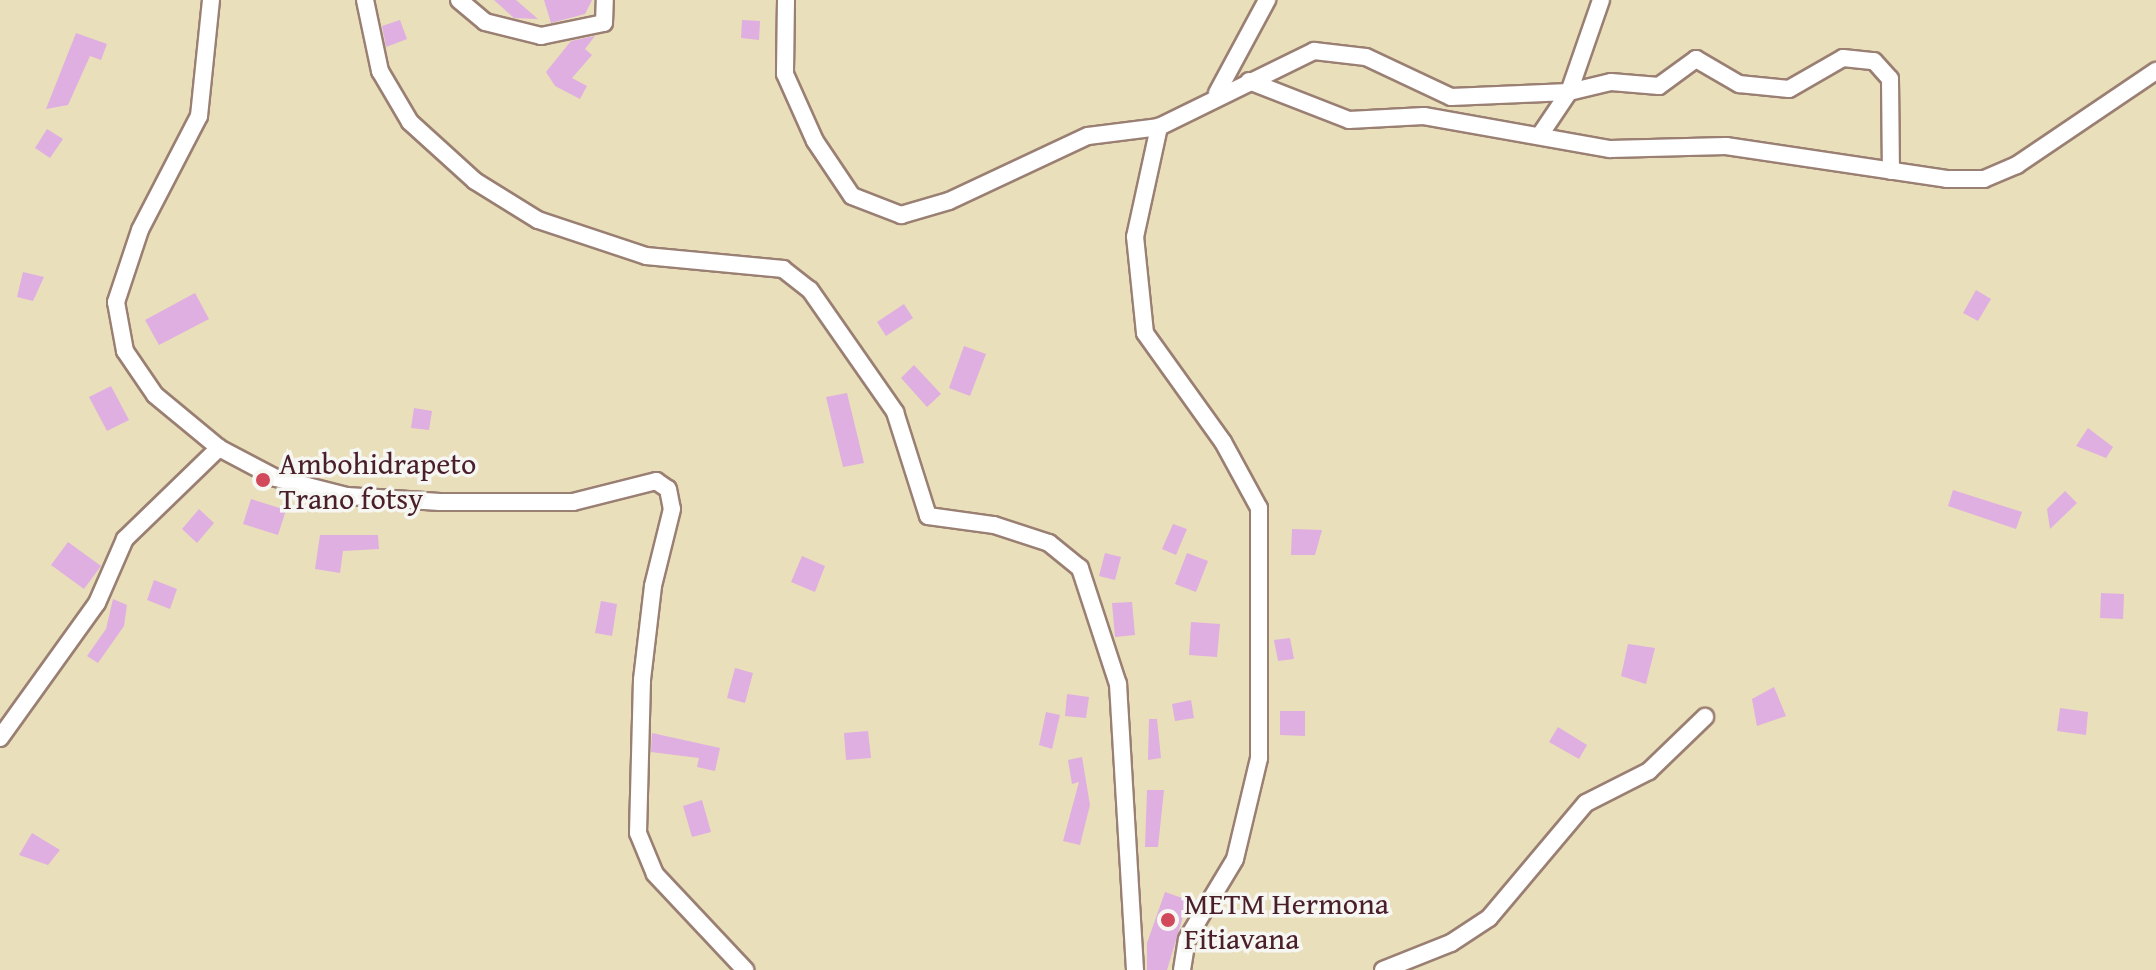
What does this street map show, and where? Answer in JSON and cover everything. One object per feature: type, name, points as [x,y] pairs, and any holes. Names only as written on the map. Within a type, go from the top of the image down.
[{"type":"street","points":[[211,0],[199,116],[140,230],[116,302],[125,351],[155,395],[219,448],[276,478],[347,496],[532,504],[573,502],[656,481],[668,489],[672,509],[653,586],[642,680],[638,833],[655,874],[745,970]]},
{"type":"street","points":[[365,0],[380,71],[410,122],[475,181],[538,220],[646,256],[783,269],[810,290],[895,412],[928,516],[1035,538],[1080,568],[1118,684],[1135,970]]},
{"type":"street","points":[[459,0],[485,22],[541,36],[604,23],[605,0]]},
{"type":"street","points":[[786,0],[785,74],[815,141],[852,196],[901,215],[949,201],[1088,136],[1159,127],[1217,93],[1314,51],[1337,51],[1451,97],[1569,92],[1611,82],[1659,86],[1696,59],[1739,84],[1789,89],[1843,58],[1874,61],[1890,79],[1891,171]]},
{"type":"street","points":[[1217,93],[1267,0]]},
{"type":"street","points":[[1540,135],[1569,92],[1601,0]]},
{"type":"street","points":[[1249,81],[1349,120],[1424,116],[1610,149],[1726,146],[1891,171],[1984,179],[2156,71]]},
{"type":"street","points":[[1159,127],[1135,237],[1145,333],[1223,442],[1259,508],[1259,758],[1235,859],[1187,939],[1182,970]]},
{"type":"street","points":[[0,738],[97,603],[125,539],[219,448]]},
{"type":"street","points":[[1383,970],[1451,943],[1489,918],[1586,803],[1649,771],[1705,717]]},
{"type":"building","points":[[494,0],[516,0],[538,19],[514,18]]},
{"type":"building","points":[[544,0],[592,0],[585,14],[551,23]]},
{"type":"building","points":[[400,20],[407,39],[386,47],[382,26]]},
{"type":"building","points":[[742,20],[760,21],[759,40],[741,38]]},
{"type":"building","points":[[76,33],[107,44],[101,60],[90,56],[68,105],[46,109]]},
{"type":"building","points":[[595,36],[585,49],[592,55],[572,78],[587,86],[580,99],[555,86],[546,72],[571,41]]},
{"type":"building","points":[[47,129],[63,139],[50,158],[35,148]]},
{"type":"building","points":[[23,272],[44,277],[33,301],[17,297]]},
{"type":"building","points":[[1976,290],[1991,299],[1978,321],[1963,313]]},
{"type":"building","points":[[195,293],[209,319],[159,345],[145,320]]},
{"type":"building","points":[[904,304],[913,318],[886,336],[877,322]]},
{"type":"building","points":[[964,346],[986,354],[970,396],[949,388]]},
{"type":"building","points":[[914,365],[941,394],[927,407],[901,378]]},
{"type":"building","points":[[111,386],[129,420],[107,431],[89,397]]},
{"type":"building","points":[[847,393],[864,463],[843,467],[826,397]]},
{"type":"building","points":[[414,408],[432,411],[429,430],[411,428]]},
{"type":"building","points":[[2088,428],[2113,447],[2106,458],[2076,446]]},
{"type":"building","points":[[1953,490],[2022,512],[2016,529],[1948,506]]},
{"type":"building","points":[[2065,491],[2077,503],[2050,529],[2047,509]]},
{"type":"building","points":[[251,499],[286,510],[278,535],[243,524]]},
{"type":"building","points":[[199,509],[214,523],[197,543],[182,529]]},
{"type":"building","points":[[1173,524],[1187,529],[1176,555],[1162,549]]},
{"type":"building","points":[[1292,529],[1322,530],[1315,555],[1291,555]]},
{"type":"building","points":[[320,535],[378,535],[379,549],[343,551],[340,573],[315,569]]},
{"type":"building","points":[[68,542],[101,566],[84,589],[51,565]]},
{"type":"building","points":[[1105,553],[1121,557],[1115,580],[1099,576]]},
{"type":"building","points":[[1187,553],[1208,561],[1196,592],[1175,584]]},
{"type":"building","points":[[802,556],[825,566],[815,592],[791,582]]},
{"type":"building","points":[[154,580],[177,589],[170,609],[147,600]]},
{"type":"building","points":[[2101,593],[2124,594],[2123,619],[2100,618]]},
{"type":"building","points":[[113,599],[127,605],[124,626],[98,663],[87,656],[106,629]]},
{"type":"building","points":[[601,601],[617,604],[612,636],[595,633]]},
{"type":"building","points":[[1132,602],[1135,635],[1115,637],[1112,603]]},
{"type":"building","points":[[1191,622],[1220,624],[1217,657],[1189,655]]},
{"type":"building","points":[[1290,638],[1294,659],[1278,661],[1274,640]]},
{"type":"building","points":[[1628,644],[1655,648],[1646,684],[1621,676]]},
{"type":"building","points":[[735,668],[753,673],[745,703],[727,698]]},
{"type":"building","points":[[1774,687],[1786,716],[1757,726],[1752,699]]},
{"type":"building","points":[[1067,694],[1089,697],[1086,718],[1065,716]]},
{"type":"building","points":[[1191,700],[1194,718],[1175,721],[1172,704]]},
{"type":"building","points":[[2060,708],[2088,712],[2086,735],[2057,731]]},
{"type":"building","points":[[1280,711],[1305,711],[1305,736],[1280,735]]},
{"type":"building","points":[[1046,712],[1060,715],[1052,749],[1039,745]]},
{"type":"building","points":[[1149,719],[1157,719],[1161,758],[1148,760]]},
{"type":"building","points":[[1558,727],[1587,745],[1579,759],[1549,742]]},
{"type":"building","points":[[868,731],[871,758],[846,760],[844,733]]},
{"type":"building","points":[[652,733],[720,748],[715,771],[697,767],[699,758],[651,752]]},
{"type":"building","points":[[1082,757],[1090,805],[1080,845],[1063,841],[1079,782],[1072,784],[1068,760]]},
{"type":"building","points":[[1147,790],[1164,790],[1158,847],[1145,847]]},
{"type":"building","points":[[702,800],[711,832],[692,837],[683,806]]},
{"type":"building","points":[[32,833],[60,850],[48,865],[19,855]]},
{"type":"building","name":"METM Hermona Fitiavana","points":[[1165,892],[1188,900],[1167,970],[1147,970],[1147,943]]},
{"type":"place","name":"Ambohidrapeto Trano fotsy","points":[[263,480]]},
{"type":"place","name":"METM Hermona Fitiavana","points":[[1168,920]]}]
